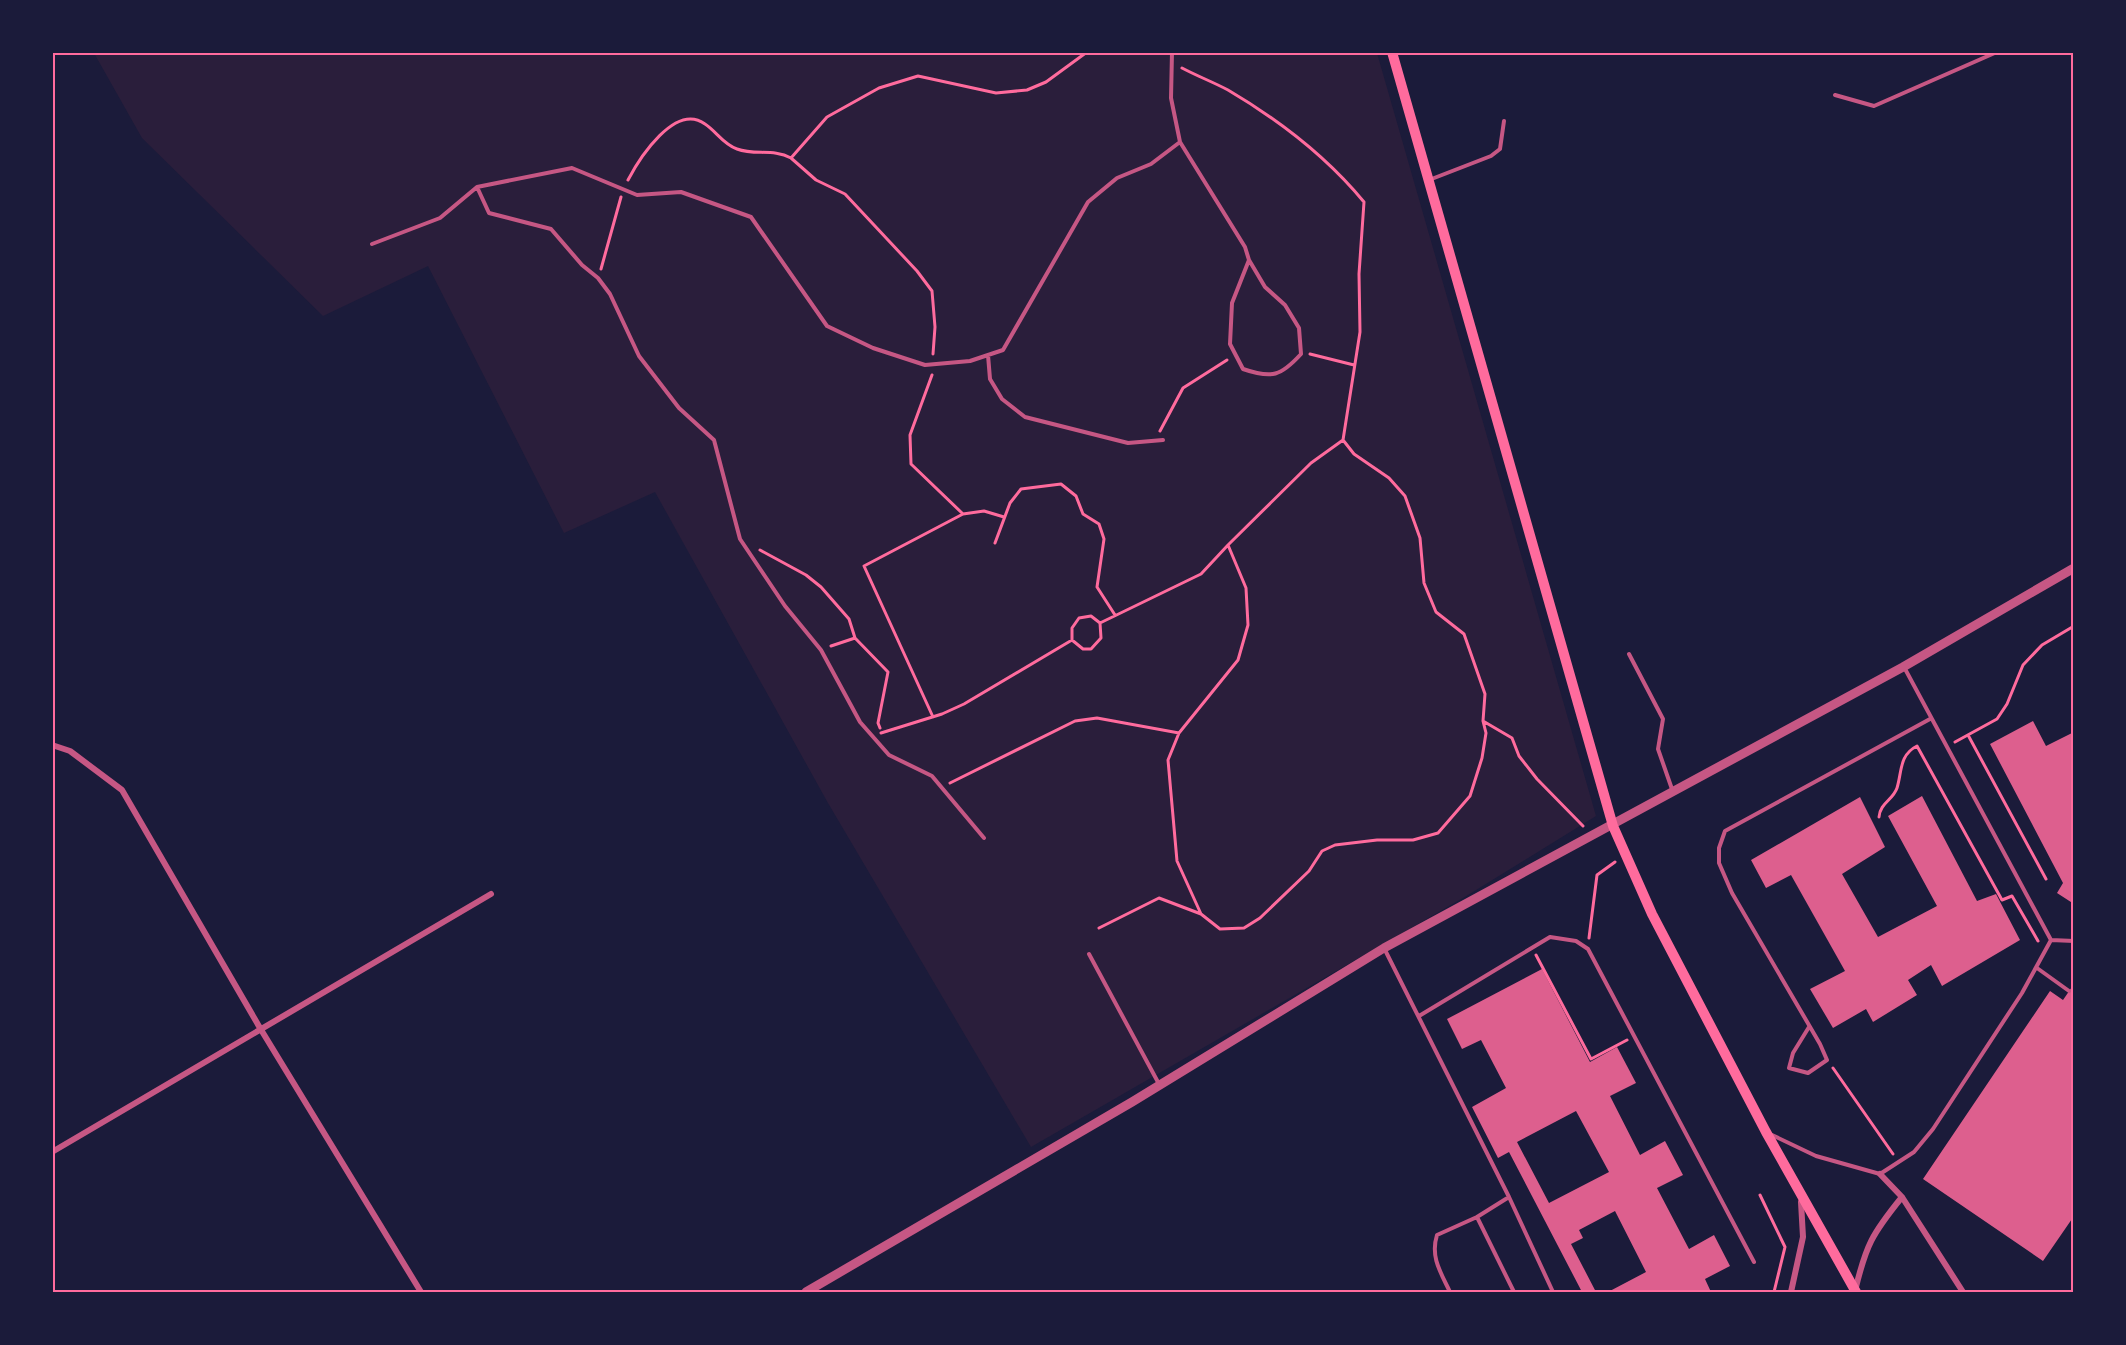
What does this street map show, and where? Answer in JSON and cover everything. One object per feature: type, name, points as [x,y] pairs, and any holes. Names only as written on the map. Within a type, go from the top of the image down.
[{"type":"main road","points":[[1392,52],[1613,826],[1624,856],[1766,1132],[1856,1292]]},
{"type":"street","points":[[806,1293],[1159,1085],[1384,948],[1593,837],[1903,667],[2073,568]]},
{"type":"street","points":[[52,745],[70,751],[122,790],[260,1029],[421,1293]]},
{"type":"street","points":[[52,1152],[491,894]]},
{"type":"street","points":[[1880,1174],[1902,1197],[1963,1293]]},
{"type":"street","points":[[1791,1293],[1803,1236],[1803,1208],[1795,1184]]},
{"type":"street","points":[[1856,1292],[1865,1251],[1875,1230],[1902,1197]]},
{"type":"lane","points":[[1172,52],[1171,98],[1180,142],[1245,247],[1249,260],[1265,287],[1285,305],[1299,328],[1301,354],[1285,371],[1263,376],[1243,369],[1230,344],[1232,303],[1249,260]]},
{"type":"lane","points":[[1835,95],[1874,106],[1997,52]]},
{"type":"lane","points":[[1428,180],[1491,156],[1500,149],[1504,120]]},
{"type":"lane","points":[[372,244],[440,218],[477,187],[572,168],[637,195],[681,192],[752,217],[827,326],[873,348],[925,364],[970,361],[1003,350],[1088,202],[1117,177],[1151,164],[1180,142]]},
{"type":"lane","points":[[477,187],[489,213],[551,229],[582,265],[598,278],[610,294],[639,356],[679,408],[714,440],[740,539],[785,606],[821,650],[830,672],[860,722],[889,755],[932,776],[984,838]]},
{"type":"lane","points":[[988,355],[990,379],[1002,399],[1025,417],[1128,443],[1163,440]]},
{"type":"lane","points":[[1629,654],[1663,720],[1658,749],[1662,766],[1674,792]]},
{"type":"lane","points":[[1903,667],[2051,940]]},
{"type":"lane","points":[[1809,1027],[1793,1053],[1789,1068],[1808,1072],[1827,1060],[1809,1027],[1732,893],[1719,863],[1719,848],[1725,831],[1930,719]]},
{"type":"lane","points":[[1419,1016],[1550,937],[1576,941],[1588,949],[1754,1262]]},
{"type":"lane","points":[[2051,940],[2073,941]]},
{"type":"lane","points":[[1766,1132],[1816,1156],[1880,1174],[1914,1152],[1933,1129],[2037,968],[2051,940]]},
{"type":"lane","points":[[1384,948],[1509,1197],[1553,1293]]},
{"type":"lane","points":[[1089,954],[1159,1085]]},
{"type":"lane","points":[[2037,968],[2069,991]]},
{"type":"lane","points":[[1450,1293],[1436,1264],[1432,1248],[1437,1235],[1477,1217],[1509,1197]]},
{"type":"lane","points":[[1477,1217],[1514,1293]]},
{"type":"path","points":[[791,158],[827,117],[879,88],[918,76],[996,93],[1027,90],[1046,82],[1087,52]]},
{"type":"path","points":[[1101,623],[1201,574],[1311,463],[1343,440],[1360,332],[1359,274],[1364,202],[1338,171],[1302,141],[1227,90],[1171,61]]},
{"type":"path","points":[[598,278],[623,189],[640,158],[660,134],[682,120],[703,122],[727,146],[735,149],[783,153],[791,158],[816,180],[845,194],[896,248],[932,291],[935,327],[931,381],[910,435],[911,464],[963,514]]},
{"type":"path","points":[[1301,354],[1317,354],[1354,365]]},
{"type":"path","points":[[1159,432],[1183,388],[1224,361],[1237,357]]},
{"type":"path","points":[[1100,928],[1159,898],[1201,914],[1220,929],[1244,928],[1285,896],[1309,871],[1322,850],[1335,845],[1377,840],[1413,840],[1438,833],[1470,796],[1482,758],[1486,733],[1483,721],[1485,694],[1464,634],[1436,612],[1432,603],[1424,583],[1420,538],[1405,496],[1389,478],[1354,454],[1343,440]]},
{"type":"path","points":[[994,543],[1010,502],[1021,489],[1061,484],[1076,496],[1083,514],[1099,524],[1104,539],[1096,587],[1115,615]]},
{"type":"path","points":[[933,717],[864,566],[963,514],[984,511],[1004,517]]},
{"type":"path","points":[[740,539],[806,575],[821,587],[849,619],[855,638],[888,672],[878,723],[881,733]]},
{"type":"path","points":[[1201,914],[1177,861],[1168,760],[1179,733],[1238,660],[1248,625],[1246,588],[1228,545]]},
{"type":"path","points":[[1072,640],[1072,628],[1079,618],[1091,616],[1101,623]]},
{"type":"path","points":[[1072,640],[1083,649],[1091,649],[1101,638],[1101,623]]},
{"type":"path","points":[[1946,747],[2001,715],[2017,675],[2032,654],[2073,626]]},
{"type":"path","points":[[821,650],[855,638]]},
{"type":"path","points":[[872,735],[933,717],[964,704],[1072,640]]},
{"type":"path","points":[[943,787],[1075,721],[1097,718],[1179,733]]},
{"type":"path","points":[[1483,721],[1512,738],[1519,756],[1537,780],[1563,802],[1593,837]]},
{"type":"path","points":[[1968,735],[2046,879]]},
{"type":"path","points":[[1879,817],[1881,807],[1897,788],[1905,757],[1917,746],[2002,900],[2012,896],[2035,938],[2046,948]]},
{"type":"path","points":[[1588,949],[1597,875],[1624,856]]},
{"type":"path","points":[[1533,947],[1591,1059],[1634,1036]]},
{"type":"path","points":[[1827,1060],[1898,1162]]},
{"type":"path","points":[[1760,1195],[1785,1247],[1774,1293]]},
{"type":"shaded area","points":[[94,53],[1377,53],[1596,816],[1463,898],[1031,1147],[828,803],[655,492],[564,533],[428,266],[323,316],[142,138]]},
{"type":"building","points":[[2033,721],[2046,746],[2074,732],[2074,904],[2057,893],[2063,883],[1990,744]]},
{"type":"building","points":[[1922,796],[1977,901],[1996,894],[2020,940],[1942,986],[1931,965],[1908,980],[1917,995],[1873,1022],[1866,1009],[1833,1028],[1810,989],[1845,971],[1791,875],[1766,888],[1751,860],[1860,797],[1885,847],[1842,874],[1878,937],[1937,906],[1888,816]]},
{"type":"building","points":[[1542,969],[1590,1062],[1617,1047],[1636,1083],[1610,1096],[1640,1155],[1665,1141],[1683,1175],[1657,1188],[1689,1249],[1714,1235],[1730,1266],[1705,1279],[1711,1292],[1608,1292],[1646,1272],[1615,1211],[1579,1230],[1583,1238],[1571,1244],[1596,1292],[1582,1292],[1509,1152],[1498,1158],[1472,1107],[1506,1088],[1481,1040],[1462,1049],[1447,1019]],"holes":[[[1576,1111],[1609,1172],[1549,1203],[1517,1142]]]},
{"type":"building","points":[[2074,984],[2074,1216],[2043,1261],[1923,1179],[2050,991],[2063,1000]]}]
